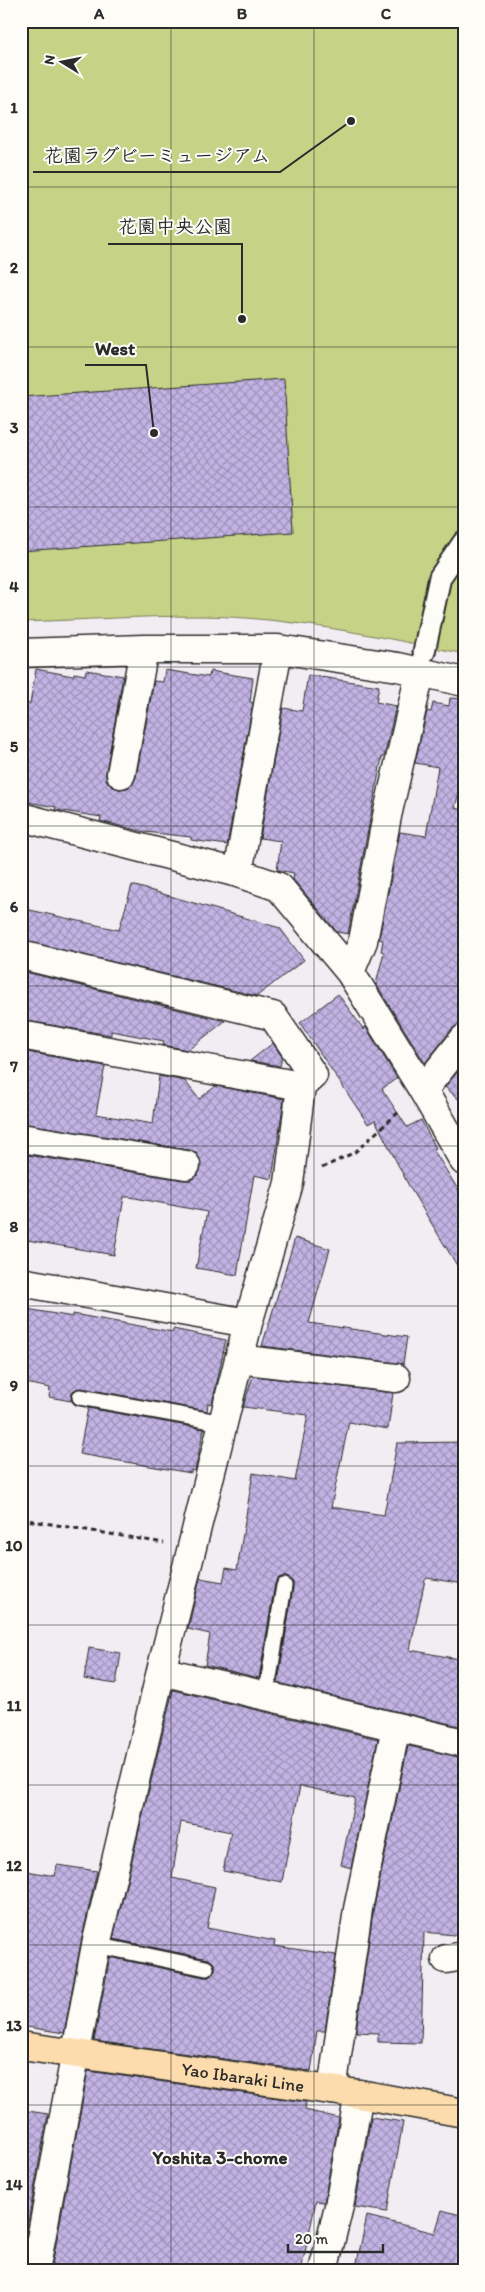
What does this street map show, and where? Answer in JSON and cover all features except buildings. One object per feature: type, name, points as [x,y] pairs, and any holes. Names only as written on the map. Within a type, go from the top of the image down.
[{"type":"main road","name":"Yao Ibaraki Line","points":[[21,2046],[359,2094],[464,2113]]},
{"type":"street","points":[[350,972],[363,941],[387,816],[440,576],[464,542]]},
{"type":"street","points":[[21,653],[144,648],[278,650],[398,668],[422,662],[464,682]]},
{"type":"street","points":[[121,774],[144,648]]},
{"type":"street","points":[[238,873],[278,650]]},
{"type":"street","points":[[21,817],[238,873],[279,887],[350,972],[423,1090],[464,1161]]},
{"type":"street","points":[[21,954],[273,1016],[313,1075],[301,1086],[289,1183],[248,1323],[161,1670],[96,1945],[77,2055],[35,2271]]},
{"type":"street","points":[[21,1036],[301,1086]]},
{"type":"street","points":[[423,1090],[464,1039]]},
{"type":"street","points":[[21,1138],[186,1165]]},
{"type":"street","points":[[21,1282],[248,1323]]},
{"type":"street","points":[[240,1359],[396,1378]]},
{"type":"street","points":[[161,1670],[464,1743]]},
{"type":"street","points":[[332,2090],[358,1909],[396,1727]]},
{"type":"street","points":[[323,2271],[339,2206],[359,2094]]},
{"type":"lane","points":[[80,1397],[223,1423]]},
{"type":"lane","points":[[266,1696],[284,1586]]},
{"type":"lane","points":[[96,1945],[206,1968]]},
{"type":"path","points":[[289,1183],[355,1152],[423,1090]]},
{"type":"path","points":[[21,1519],[192,1548]]},
{"type":"green space","points":[[21,21],[464,21],[464,654],[333,629],[233,617],[156,617],[21,622]]},
{"type":"place","name":"花園ラグビーミュージアム","points":[[351,121]]},
{"type":"place","name":"花園中央公園","points":[[242,319]]},
{"type":"place","name":"West","points":[[154,433]]},
{"type":"district","name":"Yoshita 3-chome","points":[[220,2157]]}]
